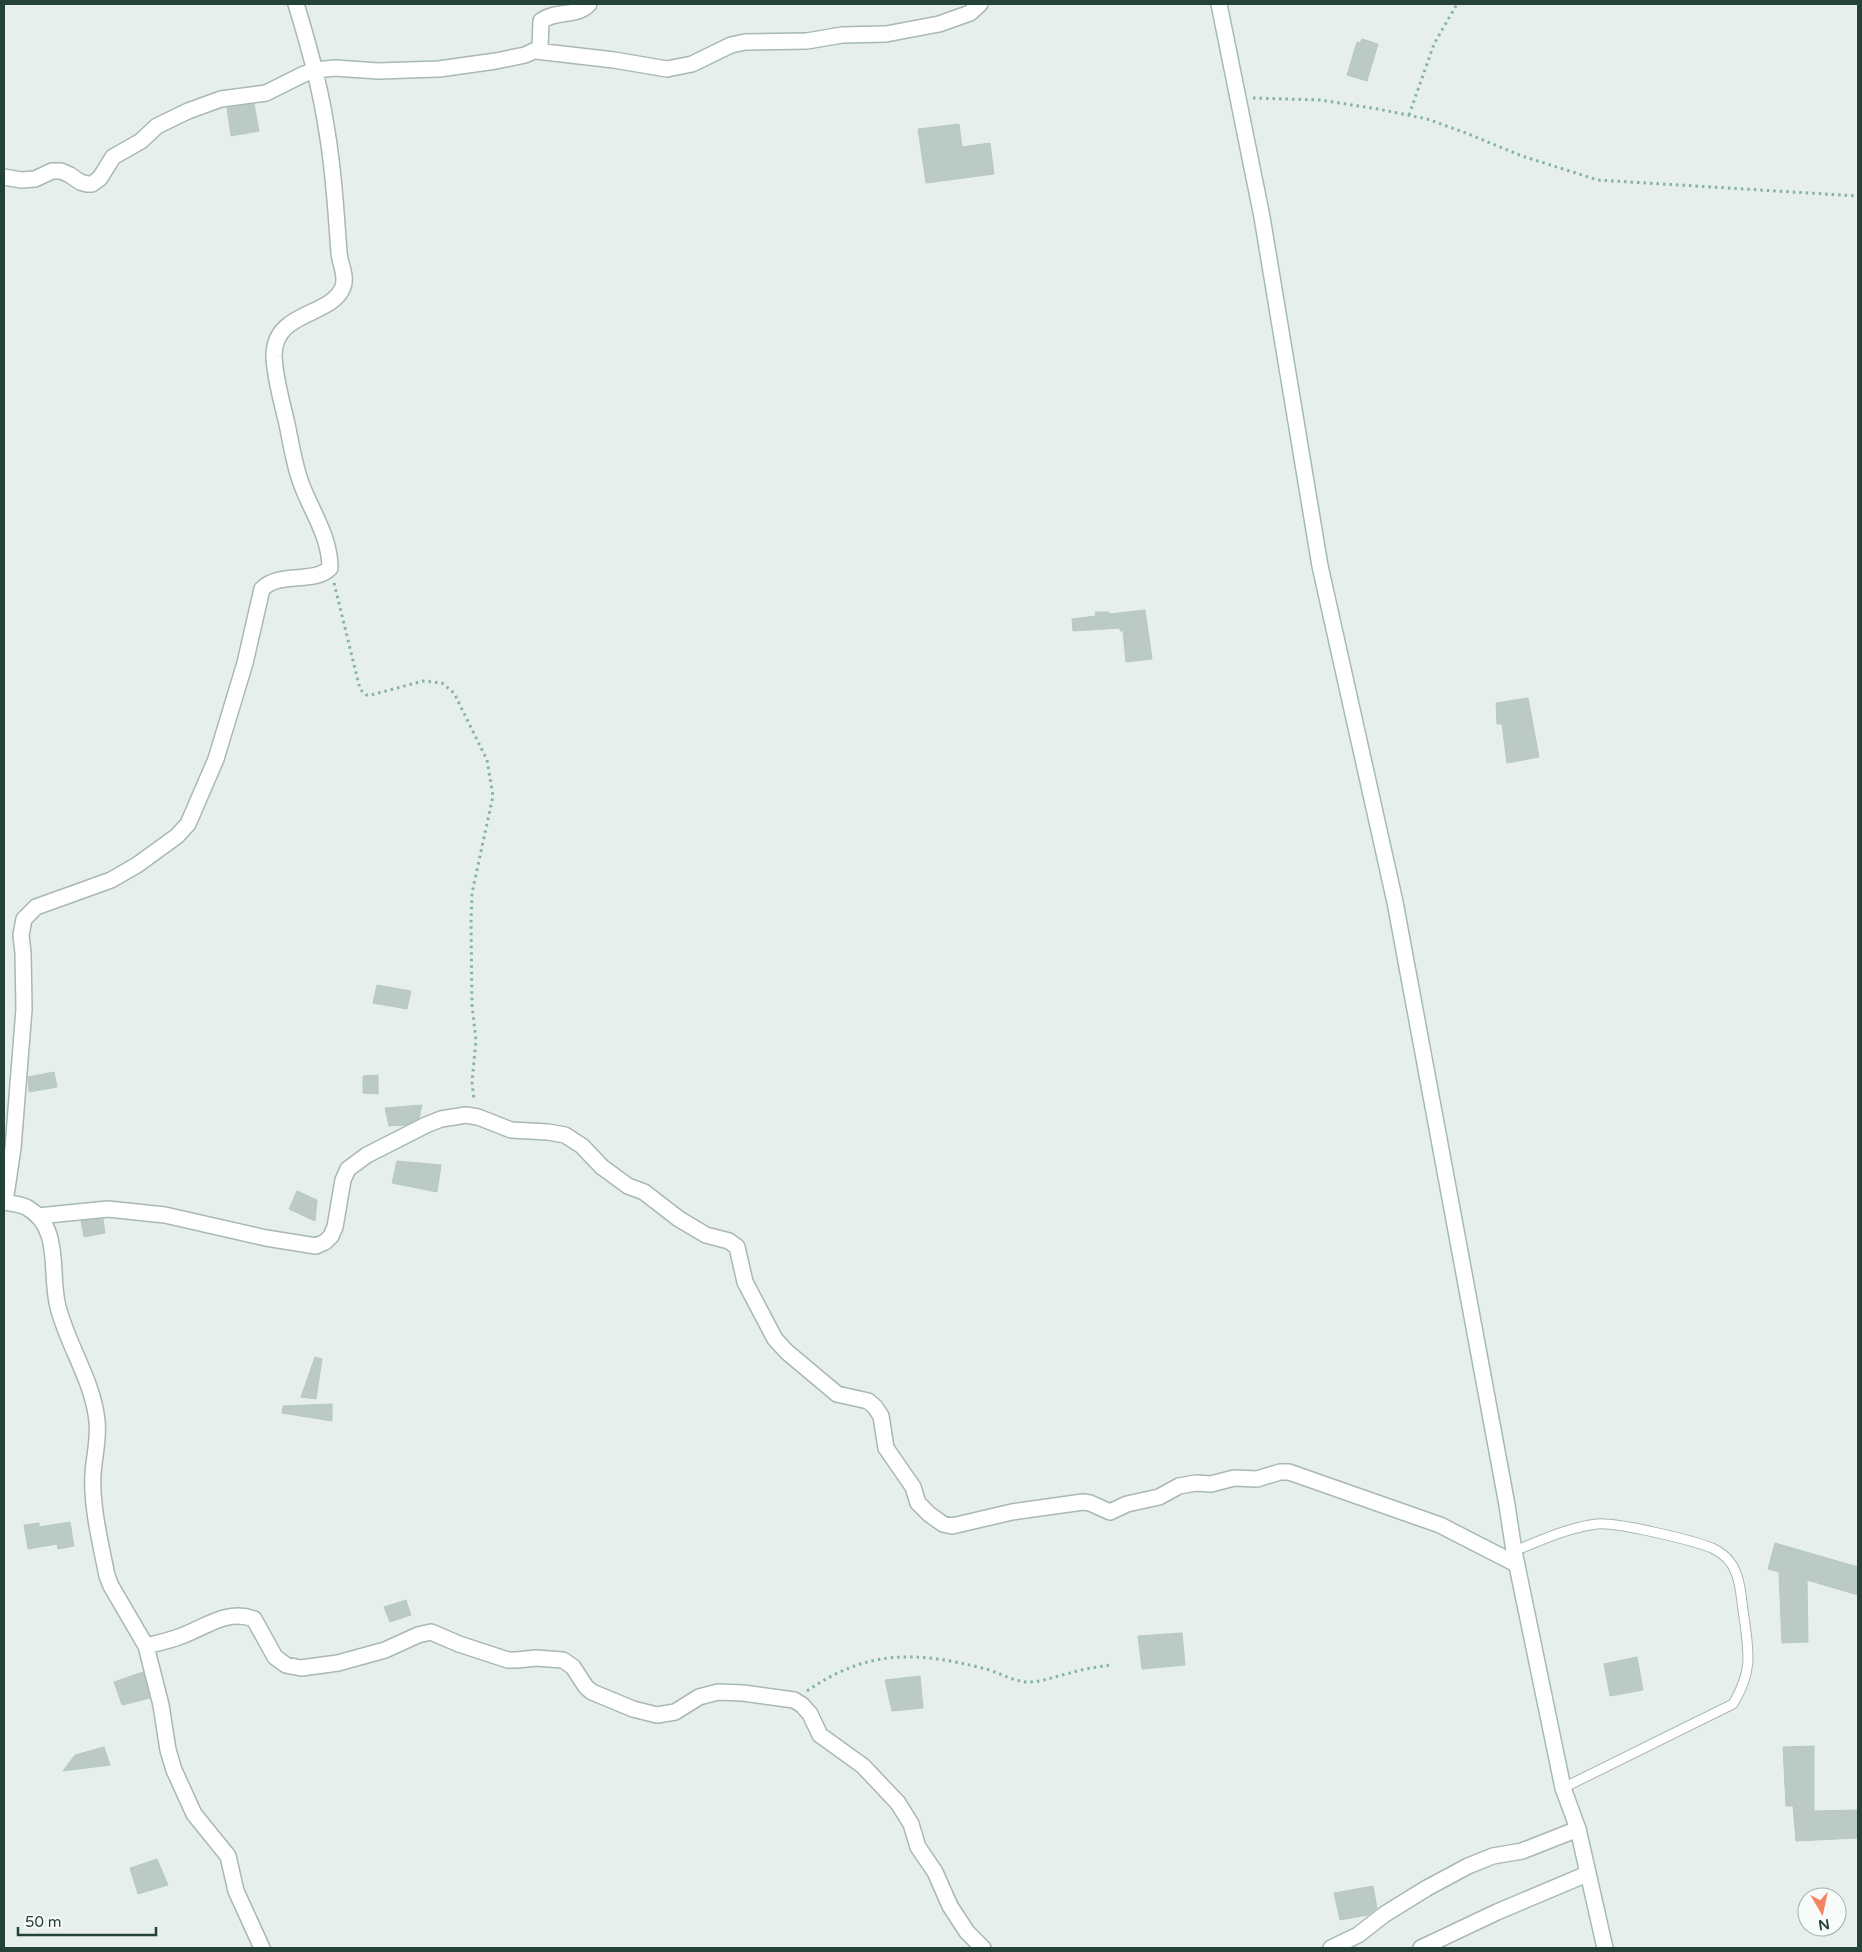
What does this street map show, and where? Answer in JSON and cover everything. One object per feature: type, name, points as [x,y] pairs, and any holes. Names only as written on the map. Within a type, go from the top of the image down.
[{"type":"street","points":[[262,1948],[236,1891],[228,1856],[194,1814],[174,1770],[168,1750],[161,1705],[146,1646],[107,1576],[95,1502],[93,1474],[97,1442],[97,1422],[92,1398],[56,1302],[52,1241],[46,1226],[38,1216],[25,1206],[4,1202],[14,1139],[24,1009],[21,935],[24,919],[36,907],[111,880],[137,865],[177,836],[188,824],[216,759],[245,663],[262,589],[268,582],[305,577],[327,571],[330,568],[330,560],[321,526],[301,482],[274,358],[274,343],[281,332],[303,316],[336,297],[342,290],[345,280],[340,259],[327,132],[315,70],[296,4]]},
{"type":"street","points":[[536,51],[540,48],[541,21],[547,16],[573,12],[590,4]]},
{"type":"street","points":[[4,177],[21,180],[34,179],[52,171],[61,171],[80,182],[92,184],[100,178],[113,157],[141,142],[157,126],[188,111],[222,99],[266,94],[315,70],[335,68],[378,71],[439,69],[496,61],[536,51],[614,60],[667,69],[692,64],[731,45],[745,42],[808,41],[842,35],[886,34],[939,24],[970,13],[980,4]]},
{"type":"street","points":[[1219,4],[1262,217],[1320,566],[1395,902],[1515,1558],[1564,1788],[1578,1829],[1605,1948]]},
{"type":"street","points":[[38,1216],[108,1209],[164,1215],[266,1238],[316,1246],[325,1242],[331,1236],[335,1227],[343,1180],[348,1169],[367,1155],[441,1119],[466,1115],[478,1117],[511,1130],[565,1135],[582,1146],[602,1166],[628,1186],[644,1192],[679,1219],[706,1235],[730,1240],[737,1247],[745,1282],[775,1339],[787,1352],[837,1394],[868,1401],[875,1407],[881,1416],[886,1448],[913,1487],[918,1503],[943,1524],[952,1526],[1012,1512],[1083,1502],[1110,1512],[1127,1504],[1159,1497],[1179,1486],[1196,1482],[1212,1484],[1234,1478],[1257,1479],[1289,1472],[1440,1525],[1515,1558]]},
{"type":"street","points":[[146,1646],[185,1635],[231,1615],[245,1615],[254,1618],[275,1657],[286,1664],[301,1668],[338,1662],[385,1650],[418,1635],[432,1632],[459,1644],[508,1660],[536,1658],[563,1660],[573,1667],[586,1687],[592,1692],[647,1714],[668,1714],[700,1697],[718,1692],[742,1693],[794,1700],[807,1710],[820,1735],[864,1766],[898,1804],[911,1824],[918,1848],[935,1872],[950,1906],[967,1932],[983,1948]]},
{"type":"street","points":[[1331,1948],[1358,1935],[1385,1914],[1468,1866],[1493,1856],[1522,1851],[1578,1829]]},
{"type":"street","points":[[1421,1948],[1497,1912],[1587,1874]]},
{"type":"lane","points":[[1515,1558],[1573,1530],[1598,1524],[1628,1528],[1713,1548],[1729,1560],[1739,1583],[1747,1639],[1748,1669],[1743,1688],[1733,1704],[1564,1788]]},
{"type":"path","points":[[1409,115],[1434,44],[1457,4]]},
{"type":"path","points":[[1238,98],[1320,100],[1409,115],[1445,125],[1522,156],[1598,180],[1858,196]]},
{"type":"path","points":[[330,568],[360,689],[366,695],[371,695],[423,681],[442,683],[454,693],[488,760],[493,796],[472,893],[471,923],[472,1005],[476,1040],[472,1082],[478,1117]]},
{"type":"path","points":[[794,1700],[825,1679],[851,1667],[878,1659],[908,1656],[934,1657],[982,1668],[1028,1682],[1042,1681],[1071,1672],[1111,1665]]},
{"type":"building","points":[[1362,39],[1378,44],[1367,81],[1347,75],[1357,42],[1360,43]]},
{"type":"building","points":[[254,104],[259,131],[231,136],[227,108]]},
{"type":"building","points":[[959,124],[962,147],[990,143],[994,174],[926,183],[918,129]]},
{"type":"building","points":[[1145,610],[1152,659],[1126,662],[1123,631],[1120,631],[1120,628],[1073,631],[1072,619],[1096,616],[1095,612],[1109,612],[1109,614]]},
{"type":"building","points":[[1528,698],[1539,757],[1507,763],[1502,724],[1497,724],[1496,703]]},
{"type":"building","points":[[377,985],[411,991],[407,1009],[373,1003]]},
{"type":"building","points":[[54,1072],[57,1087],[29,1092],[28,1077]]},
{"type":"building","points":[[378,1075],[378,1094],[363,1093],[363,1076]]},
{"type":"building","points":[[422,1105],[419,1118],[406,1125],[389,1126],[385,1108]]},
{"type":"building","points":[[397,1161],[441,1165],[437,1192],[392,1183]]},
{"type":"building","points":[[297,1191],[317,1200],[315,1221],[289,1209]]},
{"type":"building","points":[[103,1219],[105,1233],[84,1237],[81,1221]]},
{"type":"building","points":[[315,1357],[322,1359],[316,1399],[301,1397]]},
{"type":"building","points":[[332,1404],[332,1421],[282,1413],[283,1406]]},
{"type":"building","points":[[70,1522],[74,1546],[58,1549],[57,1544],[28,1549],[24,1525],[39,1523],[39,1527]]},
{"type":"building","points":[[1775,1543],[1858,1567],[1858,1595],[1807,1580],[1808,1642],[1782,1643],[1779,1572],[1768,1569]]},
{"type":"building","points":[[406,1600],[411,1615],[390,1622],[384,1607]]},
{"type":"building","points":[[1182,1633],[1185,1665],[1142,1669],[1138,1636]]},
{"type":"building","points":[[1637,1657],[1643,1690],[1610,1696],[1604,1664]]},
{"type":"building","points":[[143,1672],[150,1698],[122,1705],[114,1682]]},
{"type":"building","points":[[920,1676],[923,1708],[892,1711],[885,1680]]},
{"type":"building","points":[[1814,1746],[1814,1811],[1858,1810],[1858,1838],[1796,1841],[1793,1806],[1786,1806],[1783,1747]]},
{"type":"building","points":[[104,1747],[110,1765],[63,1771],[75,1755]]},
{"type":"building","points":[[157,1859],[168,1885],[138,1894],[130,1868]]},
{"type":"building","points":[[1373,1886],[1377,1908],[1368,1915],[1340,1920],[1334,1893]]}]
